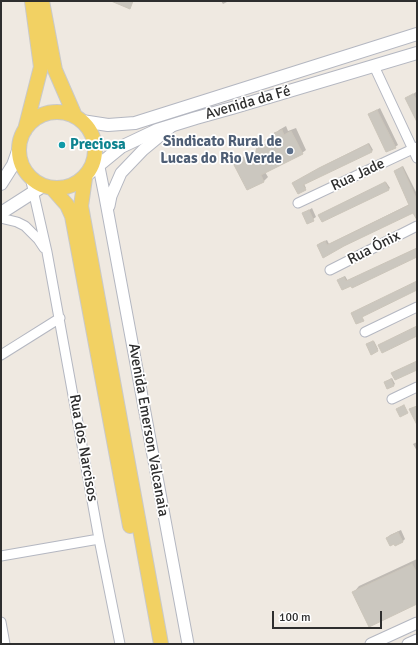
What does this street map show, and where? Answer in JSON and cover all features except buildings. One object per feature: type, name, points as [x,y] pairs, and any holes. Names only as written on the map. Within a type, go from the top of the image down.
[{"type":"main road","points":[[1,184],[13,165],[40,77],[41,67],[32,1]]},
{"type":"main road","points":[[42,1],[55,70],[79,119],[90,130],[95,141],[92,167],[82,206],[161,644]]},
{"type":"main road","name":"Avenida da Fé","points":[[79,119],[108,126],[135,123],[417,34]]},
{"type":"main road","points":[[405,37],[412,44],[414,54]]},
{"type":"main road","name":"Avenida da Fé","points":[[92,167],[121,148],[158,130],[414,54]]},
{"type":"main road","points":[[324,63],[323,72],[330,79]]},
{"type":"main road","points":[[24,131],[38,117],[47,113],[66,113],[79,119]]},
{"type":"main road","points":[[19,148],[23,168],[43,189],[66,205],[73,223],[152,644]]},
{"type":"main road","points":[[1,213],[43,189],[70,187],[92,167]]},
{"type":"street","points":[[374,66],[415,148],[417,158]]},
{"type":"street","points":[[109,217],[111,196],[121,174],[143,150],[176,124]]},
{"type":"street","name":"Rua Jade","points":[[298,203],[415,148]]},
{"type":"street","name":"Avenida Emerson Valcanaia","points":[[92,167],[109,217],[188,644]]},
{"type":"street","name":"Rua dos Narcisos","points":[[43,189],[47,252],[99,539],[120,644]]},
{"type":"street","name":"Rua dos Narcisos","points":[[1,218],[17,222],[25,226],[38,238],[47,252]]},
{"type":"street","name":"Rua Ónix","points":[[330,270],[417,226]]},
{"type":"street","points":[[365,332],[417,307]]},
{"type":"street","points":[[1,355],[60,318]]},
{"type":"street","points":[[392,399],[417,387]]},
{"type":"street","points":[[1,556],[99,539]]},
{"type":"street","points":[[1,622],[5,644]]},
{"type":"street","points":[[372,644],[417,623]]},
{"type":"street","points":[[408,644],[417,640]]},
{"type":"place","name":"Preciosa","points":[[62,145]]},
{"type":"place","name":"Sindicato Rural de Lucas do Rio Verde","points":[[290,151]]}]
